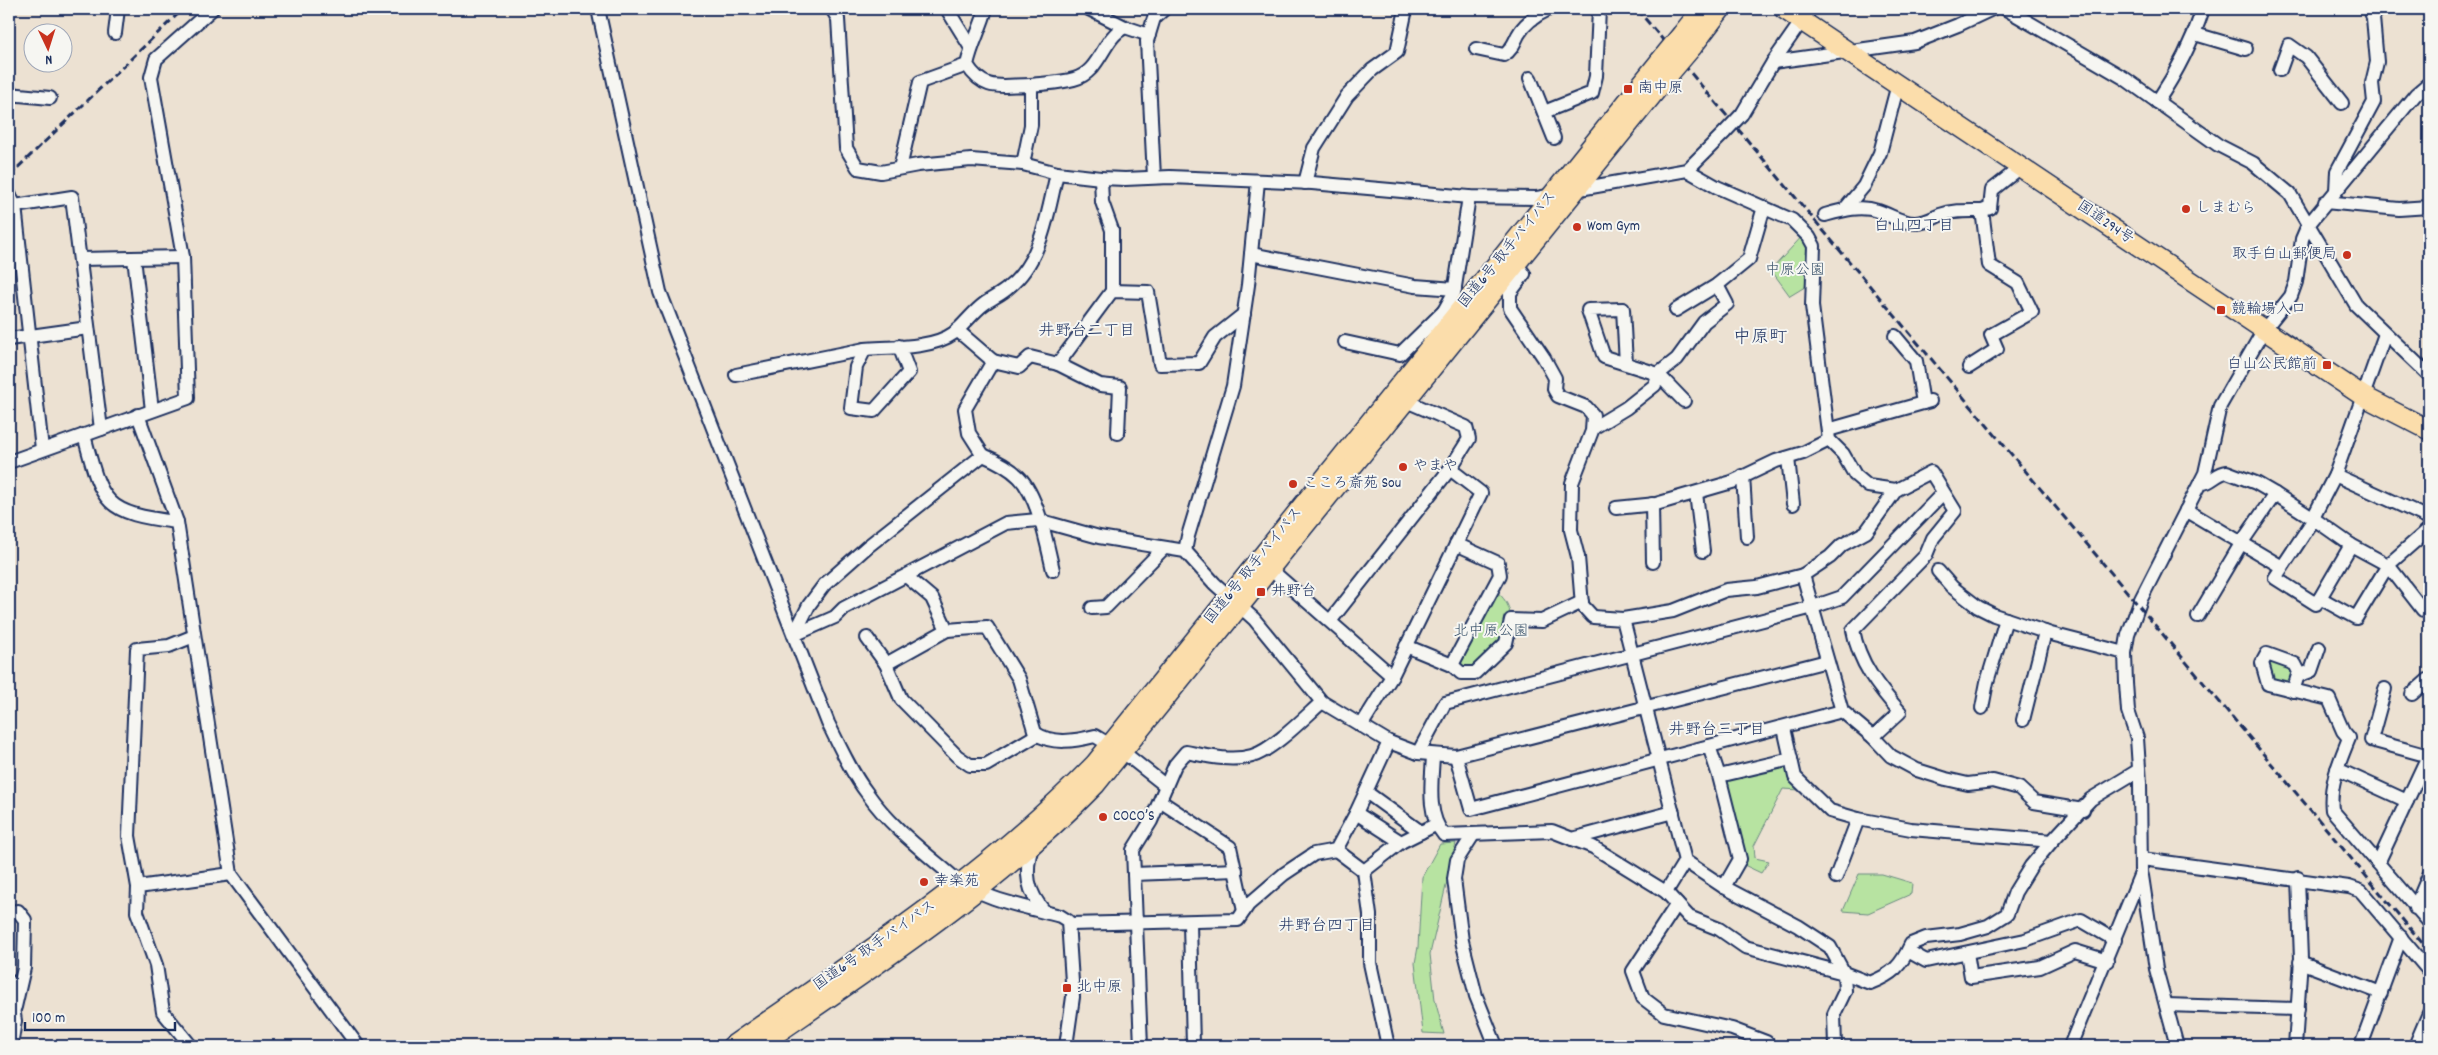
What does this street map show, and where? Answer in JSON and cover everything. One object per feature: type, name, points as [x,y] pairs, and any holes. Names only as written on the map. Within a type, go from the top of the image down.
[{"type":"highway","name":"国道6号 取手バイパス","points":[[1687,40],[1702,9]]},
{"type":"highway","name":"国道6号 取手バイパス","points":[[732,1046],[1032,847],[1088,792],[1117,748],[1235,602],[1448,315],[1687,40],[1721,9]]},
{"type":"highway","name":"国道294号","points":[[1784,9],[1806,14],[1847,50],[2362,396],[2429,430]]},
{"type":"highway","name":"国道6号 取手バイパス","points":[[1235,602],[1270,569],[1406,401],[1574,190],[1665,67]]},
{"type":"highway","name":"国道6号 取手バイパス","points":[[758,1046],[936,923],[1095,764],[1117,748]]},
{"type":"street","points":[[115,32],[118,9]]},
{"type":"street","points":[[9,462],[188,398],[183,257],[151,77],[156,59],[212,9]]},
{"type":"street","points":[[598,9],[660,292],[828,723],[856,777],[886,816],[970,888],[1065,918],[1070,924],[1073,997],[1066,1046]]},
{"type":"street","points":[[832,9],[838,19],[846,148],[858,168],[881,172],[971,160],[1024,164],[1056,173],[1101,178],[1154,177],[1305,183],[1469,197],[1537,198],[1687,170],[1742,114],[1773,62],[1806,14]]},
{"type":"street","points":[[947,9],[971,48]]},
{"type":"street","points":[[986,9],[980,29],[971,48],[968,65],[974,76],[986,85],[1031,85],[1076,79],[1093,68],[1115,32],[1125,27]]},
{"type":"street","points":[[1089,9],[1125,27],[1149,35]]},
{"type":"street","points":[[1154,177],[1146,41],[1154,18],[1164,9]]},
{"type":"street","points":[[1305,183],[1314,148],[1347,96],[1372,70],[1397,52],[1406,9]]},
{"type":"street","points":[[1476,50],[1504,55],[1511,50],[1526,23],[1536,14],[1549,9]]},
{"type":"street","points":[[1544,112],[1592,93],[1596,76],[1599,9]]},
{"type":"street","points":[[1773,62],[1847,50],[1915,42],[1992,9]]},
{"type":"street","points":[[2006,9],[2124,78],[2218,145],[2260,169],[2290,194],[2356,306],[2429,375]]},
{"type":"street","points":[[2157,102],[2174,76],[2195,34],[2203,9]]},
{"type":"street","points":[[2336,191],[2337,172],[2374,102],[2372,83],[2377,62],[2373,18],[2370,9]]},
{"type":"street","points":[[2195,34],[2246,50]]},
{"type":"street","points":[[2280,70],[2289,45],[2306,57],[2342,103]]},
{"type":"street","points":[[900,168],[920,82],[968,65]]},
{"type":"street","points":[[1530,78],[1554,138]]},
{"type":"street","points":[[2177,1046],[2156,969],[2141,874],[2137,738],[2128,711],[2125,653],[2133,619],[2200,484],[2220,406],[2263,331],[2291,296],[2296,282],[2302,239],[2308,225],[2325,202],[2416,94],[2429,83]]},
{"type":"street","points":[[1844,210],[1864,186],[1880,153],[1898,84]]},
{"type":"street","points":[[1024,164],[1031,126],[1031,85]]},
{"type":"street","points":[[9,94],[50,98]]},
{"type":"street","points":[[1825,215],[1854,208],[1879,211],[1896,220],[1924,223],[1940,215],[1958,211],[1982,211],[1990,208],[1992,190],[1999,182],[2020,167]]},
{"type":"street","points":[[1687,170],[1717,187],[1792,220],[1809,237],[1814,246],[1812,306],[1828,435],[1843,454],[1855,475],[1868,486],[1896,490]]},
{"type":"street","points":[[736,375],[865,349],[921,345],[952,334],[982,305],[1010,286],[1030,263],[1040,239],[1056,173]]},
{"type":"street","points":[[1058,364],[1112,291],[1112,230],[1102,202],[1101,178]]},
{"type":"street","points":[[1185,551],[1230,397],[1244,314],[1258,181]]},
{"type":"street","points":[[9,194],[15,206],[42,449]]},
{"type":"street","points":[[15,206],[72,197],[101,429]]},
{"type":"street","points":[[1345,342],[1400,354],[1448,315],[1455,289],[1469,197]]},
{"type":"street","points":[[2325,202],[2400,209],[2429,207]]},
{"type":"street","points":[[1676,310],[1717,286],[1749,259],[1764,207]]},
{"type":"street","points":[[1969,367],[1997,349],[1991,334],[2032,312],[2018,283],[1989,265],[1982,211]]},
{"type":"street","points":[[1251,254],[1415,286],[1455,289]]},
{"type":"street","points":[[80,259],[183,257]]},
{"type":"street","points":[[134,258],[152,410]]},
{"type":"street","points":[[1516,263],[1524,274],[1510,293],[1510,308],[1544,358],[1555,378],[1554,389],[1558,396],[1586,407],[1593,415],[1592,428],[1572,483],[1571,530],[1578,557],[1582,602],[1593,617],[1622,619],[1673,611],[1726,590],[1756,587],[1803,575],[1830,557],[1842,545],[1866,532],[1896,490],[1932,472],[1955,511],[1933,538],[1926,555],[1853,630],[1856,648],[1874,682],[1900,712],[1873,737]]},
{"type":"street","points":[[1592,428],[1626,408],[1655,385],[1658,374],[1677,360],[1704,322],[1727,304],[1717,286]]},
{"type":"street","points":[[1112,291],[1148,292],[1160,364],[1200,363],[1215,337],[1244,314]]},
{"type":"street","points":[[1626,364],[1623,309],[1588,310],[1604,357],[1626,364],[1658,374],[1684,401]]},
{"type":"street","points":[[9,339],[88,328]]},
{"type":"street","points":[[957,330],[993,361],[1019,367],[1030,357],[1058,364],[1100,385],[1120,387],[1118,433]]},
{"type":"street","points":[[2351,545],[2316,604],[2275,578],[2313,519],[2335,475],[2385,334]]},
{"type":"street","points":[[1616,508],[1652,504],[1732,482],[1742,476],[1803,453],[1828,435],[1926,402],[1916,361],[1895,336]]},
{"type":"street","points":[[865,349],[856,367],[851,408],[874,411],[909,372],[899,346]]},
{"type":"street","points":[[993,361],[965,409],[969,433],[982,455],[997,461],[1020,477],[1041,521],[1054,570]]},
{"type":"street","points":[[1331,620],[1450,469],[1469,440],[1466,427],[1406,401]]},
{"type":"street","points":[[138,415],[177,522],[231,874],[358,1046]]},
{"type":"street","points":[[84,435],[97,482],[105,498],[123,510],[142,517],[177,522]]},
{"type":"street","points":[[794,634],[809,605],[824,585],[866,548],[982,455]]},
{"type":"street","points":[[1788,458],[1793,504]]},
{"type":"street","points":[[1361,726],[1392,676],[1481,492],[1450,469]]},
{"type":"street","points":[[2200,484],[2207,484],[2222,473],[2227,472],[2256,483],[2351,545],[2388,565],[2423,610],[2429,609]]},
{"type":"street","points":[[2335,475],[2429,518]]},
{"type":"street","points":[[1742,476],[1747,537]]},
{"type":"street","points":[[1696,493],[1703,551]]},
{"type":"street","points":[[1418,753],[1445,703],[1813,607],[1842,597],[1943,493]]},
{"type":"street","points":[[2198,616],[2242,542],[2275,494]]},
{"type":"street","points":[[1652,504],[1653,562]]},
{"type":"street","points":[[2186,510],[2282,566]]},
{"type":"street","points":[[794,634],[835,617],[844,608],[1006,523],[1041,521],[1099,537],[1133,541],[1185,551],[1267,634],[1322,702],[1389,742],[1418,753],[1456,756],[1827,660]]},
{"type":"street","points":[[2320,598],[2356,618],[2388,565],[2429,529]]},
{"type":"street","points":[[1452,665],[1500,575],[1498,563],[1456,544]]},
{"type":"street","points":[[1092,608],[1106,607],[1164,548]]},
{"type":"street","points":[[1270,569],[1331,620],[1392,676]]},
{"type":"street","points":[[1938,571],[1952,587],[1978,607],[2045,632],[2125,653]]},
{"type":"street","points":[[1803,575],[1842,711],[1873,737],[1891,756],[1917,770],[1968,784],[1993,781],[2019,788],[2034,802],[2083,810]]},
{"type":"street","points":[[906,576],[932,598],[947,630]]},
{"type":"street","points":[[1406,646],[1452,665],[1461,673],[1475,673],[1506,643],[1511,620],[1542,621],[1582,602]]},
{"type":"street","points":[[1622,619],[1660,759],[1685,861],[1724,887],[1798,926],[1830,947],[1844,973],[1845,992],[1834,1014],[1835,1046]]},
{"type":"street","points":[[1982,708],[1987,682],[2006,619]]},
{"type":"street","points":[[886,664],[947,630],[987,627],[1019,679],[1034,733],[1042,738],[1071,742],[1095,736],[1117,748],[1166,786]]},
{"type":"street","points":[[2023,720],[2045,632]]},
{"type":"street","points":[[191,1046],[163,1012],[156,965],[137,912],[138,887],[129,836],[137,649],[169,646],[194,636]]},
{"type":"street","points":[[867,638],[886,664],[901,699],[957,756],[970,765],[986,764],[1038,735]]},
{"type":"street","points":[[2298,676],[2311,671],[2319,648]]},
{"type":"street","points":[[2294,691],[2299,672],[2295,664],[2267,654],[2262,663],[2268,684],[2294,691],[2329,699],[2342,731],[2349,738],[2371,740],[2429,756],[2378,863]]},
{"type":"street","points":[[2412,694],[2429,679]]},
{"type":"street","points":[[2371,740],[2385,689]]},
{"type":"street","points":[[1141,1046],[1133,850],[1160,801],[1176,766],[1186,752],[1223,758],[1252,756],[1278,741],[1322,702]]},
{"type":"street","points":[[1456,756],[1471,809],[1708,746],[1784,728],[1842,711]]},
{"type":"street","points":[[1784,728],[1795,777],[1830,811],[1858,819],[1911,829],[2052,841]]},
{"type":"street","points":[[2349,738],[2336,769],[2330,796],[2332,810],[2429,922]]},
{"type":"street","points":[[1336,850],[1356,813],[1389,742]]},
{"type":"street","points":[[1708,746],[1719,776],[1740,859],[1724,887]]},
{"type":"street","points":[[1433,755],[1431,795],[1435,825],[1444,835],[1552,831],[1593,847],[1666,892],[1689,917],[1719,929],[1745,947],[1844,973],[1870,983],[1886,977],[1902,962],[1911,944],[1926,938],[1960,934],[1988,926],[2007,914],[2015,892],[2031,866],[2052,841],[2091,800],[2139,770]]},
{"type":"street","points":[[1719,776],[1791,759]]},
{"type":"street","points":[[2336,769],[2407,800]]},
{"type":"street","points":[[1366,792],[1421,832]]},
{"type":"street","points":[[1160,801],[1230,847],[1244,911]]},
{"type":"street","points":[[1572,839],[1673,812]]},
{"type":"street","points":[[1356,813],[1401,842]]},
{"type":"street","points":[[1836,877],[1858,819]]},
{"type":"street","points":[[1364,871],[1401,842],[1435,825]]},
{"type":"street","points":[[1474,835],[1457,860],[1454,879],[1462,941],[1476,996],[1496,1046]]},
{"type":"street","points":[[1032,847],[1027,864],[1028,881],[1036,902],[1045,912]]},
{"type":"street","points":[[1070,924],[1238,920],[1248,905],[1284,874],[1314,854],[1336,850],[1364,871],[1370,915],[1370,963],[1388,1046]]},
{"type":"street","points":[[2142,859],[2350,886],[2361,891],[2429,970]]},
{"type":"street","points":[[1666,892],[1685,861]]},
{"type":"street","points":[[1134,874],[1236,870]]},
{"type":"street","points":[[138,887],[231,874]]},
{"type":"street","points":[[2070,1046],[2107,961],[2141,874]]},
{"type":"street","points":[[2415,908],[2429,875]]},
{"type":"street","points":[[2295,1046],[2300,962],[2298,878]]},
{"type":"street","points":[[1677,904],[1633,971],[1643,998],[1664,1014],[1732,1029],[1766,1042],[1770,1046]]},
{"type":"street","points":[[9,912],[18,911],[25,920],[24,968],[12,1008]]},
{"type":"street","points":[[1908,951],[1926,961],[1967,954],[2025,940],[2081,920],[2115,940]]},
{"type":"street","points":[[1190,922],[1192,1046]]},
{"type":"street","points":[[2361,1046],[2401,937]]},
{"type":"street","points":[[1967,954],[1972,977],[2040,967],[2075,951],[2107,961]]},
{"type":"street","points":[[2300,962],[2381,993]]},
{"type":"street","points":[[9,981],[14,1035],[11,1046]]},
{"type":"street","points":[[2166,1005],[2298,1008]]},
{"type":"street","points":[[2415,1046],[2429,1013]]},
{"type":"street","points":[[2061,1046],[2075,1032]]},
{"type":"green space","name":"中原公園","points":[[1805,233],[1809,237],[1813,282],[1790,296],[1771,270]]},
{"type":"green space","name":"北中原公園","points":[[1495,590],[1505,601],[1510,612],[1509,640],[1475,673],[1452,665]]},
{"type":"green space","points":[[2271,660],[2293,669],[2292,682],[2287,685],[2271,681],[2267,665]]},
{"type":"green space","points":[[1789,766],[1817,791],[1783,789],[1754,846],[1755,858],[1769,861],[1761,873],[1744,865],[1724,780]]},
{"type":"green space","points":[[1456,843],[1430,954],[1435,1000],[1444,1034],[1423,1033],[1415,963],[1418,947],[1422,877],[1440,844]]},
{"type":"green space","points":[[1859,874],[1882,874],[1912,883],[1911,894],[1868,913],[1843,911]]},
{"type":"railway","points":[[9,176],[183,9]]},
{"type":"railway","points":[[1637,9],[2429,951]]},
{"type":"place","name":"南中原","points":[[1628,89]]},
{"type":"place","name":"しまむら","points":[[2186,209]]},
{"type":"place","name":"Wom Gym","points":[[1577,227]]},
{"type":"place","name":"取手白山郵便局","points":[[2347,255]]},
{"type":"place","name":"競輪場入口","points":[[2221,310]]},
{"type":"place","name":"白山公民館前","points":[[2327,365]]},
{"type":"place","name":"やまや","points":[[1403,467]]},
{"type":"place","name":"こころ斎苑 Sou","points":[[1293,484]]},
{"type":"place","name":"井野台","points":[[1261,592]]},
{"type":"place","name":"COCO’S","points":[[1103,817]]},
{"type":"place","name":"幸楽苑","points":[[924,882]]},
{"type":"place","name":"北中原","points":[[1067,988]]},
{"type":"district","name":"白山四丁目","points":[[1914,226]]},
{"type":"district","name":"井野台二丁目","points":[[1087,331]]},
{"type":"district","name":"中原町","points":[[1760,338]]},
{"type":"district","name":"井野台三丁目","points":[[1717,730]]},
{"type":"district","name":"井野台四丁目","points":[[1327,926]]}]
